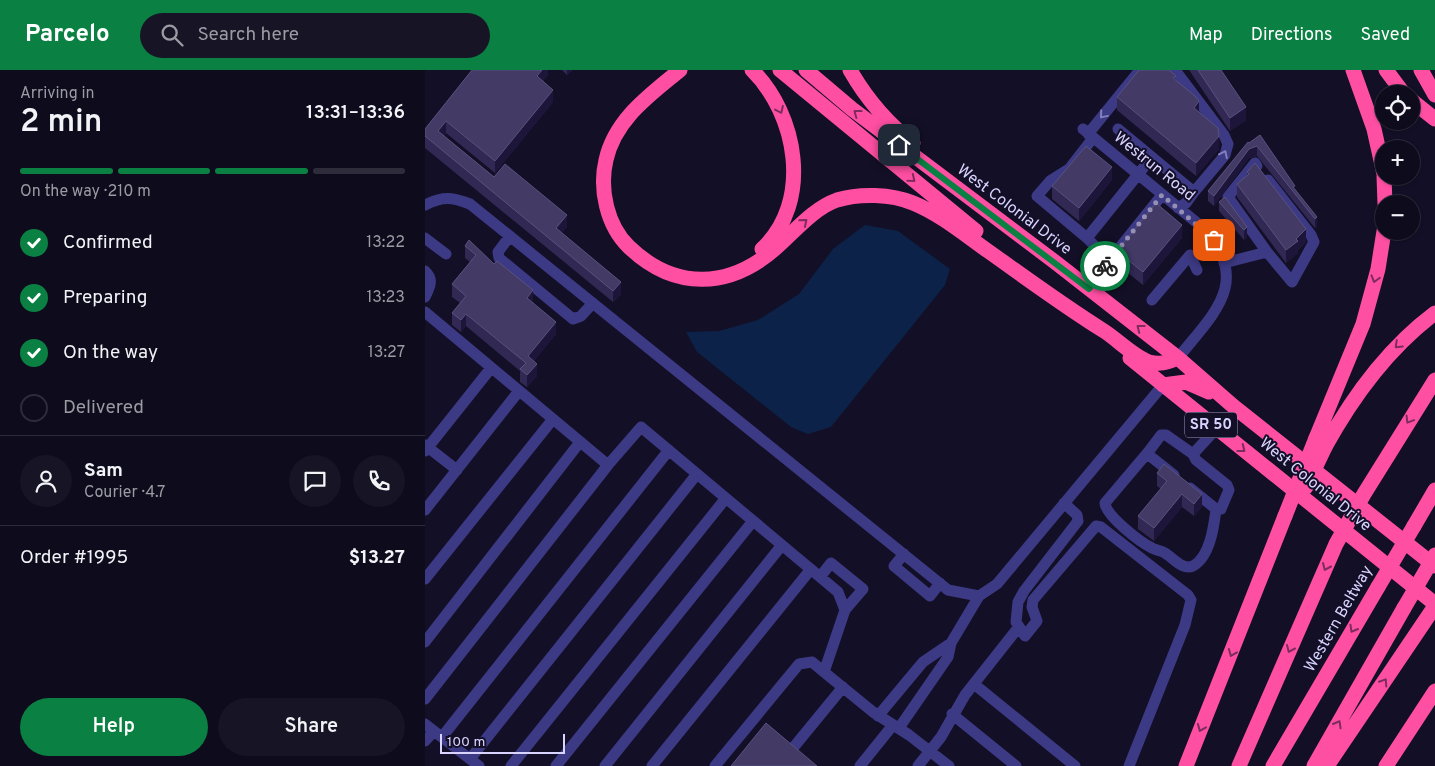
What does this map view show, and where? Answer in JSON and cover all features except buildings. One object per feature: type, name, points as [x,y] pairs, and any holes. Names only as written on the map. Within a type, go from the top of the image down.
[{"type":"highway","points":[[680,70],[638,106],[618,129],[606,159],[603,178],[605,200],[614,225],[625,243],[641,258],[661,271],[686,278],[712,279],[731,275],[748,269],[762,260],[817,211],[835,201],[849,197],[868,196],[899,198],[930,212],[958,230],[1084,320],[1147,361],[1161,364],[1178,358]]},
{"type":"highway","points":[[692,70],[633,121],[619,142],[611,175],[612,198],[616,213],[627,232],[642,250],[677,269],[707,272],[732,267],[756,255],[780,227],[791,196],[793,170],[788,133],[772,93],[752,70]]},
{"type":"highway","name":"West Colonial Drive","points":[[780,70],[1216,429],[1435,605]]},
{"type":"highway","name":"West Colonial Drive","points":[[806,70],[852,109],[1055,262],[1178,358],[1233,406],[1435,566]]},
{"type":"highway","points":[[850,70],[861,88],[889,123],[1011,217],[1055,262]]},
{"type":"highway","points":[[1353,70],[1376,140]]},
{"type":"highway","points":[[1386,70],[1397,85]]},
{"type":"highway","points":[[1421,70],[1435,96]]},
{"type":"highway","points":[[1420,107],[1435,119]]},
{"type":"highway","points":[[1186,766],[1320,443],[1363,324],[1378,269],[1383,240]]},
{"type":"highway","points":[[1320,443],[1343,415],[1370,376],[1396,346],[1435,313]]},
{"type":"highway","points":[[1239,766],[1344,530],[1435,380]]},
{"type":"highway","points":[[1163,385],[1180,382],[1193,384],[1233,406]]},
{"type":"highway","name":"Western Beltway","points":[[1273,766],[1435,490]]},
{"type":"highway","points":[[1314,766],[1435,555]]},
{"type":"highway","points":[[1327,766],[1435,605]]},
{"type":"highway","points":[[1386,766],[1435,691]]},
{"type":"street","points":[[1109,261],[1087,238],[1037,196],[1050,181],[1069,169],[1088,133],[1141,70]]},
{"type":"street","points":[[1175,70],[1224,135],[1228,144],[1225,156],[1186,203],[1178,208]]},
{"type":"street","points":[[1118,129],[1195,192]]},
{"type":"street","name":"Westrun Road","points":[[1088,133],[1214,240],[1224,263],[1226,272],[1225,293],[1219,307],[1178,358]]},
{"type":"street","points":[[1087,238],[1151,157]]},
{"type":"street","points":[[1255,163],[1311,234],[1314,242],[1292,282],[1267,252],[1227,197],[1255,163]]},
{"type":"street","points":[[1089,289],[1162,195]]},
{"type":"street","points":[[425,205],[437,199],[451,196],[470,204],[948,590],[979,596]]},
{"type":"street","points":[[510,236],[498,252],[499,258],[573,319],[581,316],[593,303]]},
{"type":"street","points":[[425,238],[446,254]]},
{"type":"street","points":[[1224,263],[1267,252]]},
{"type":"street","points":[[1152,300],[1190,255],[1197,270]]},
{"type":"street","points":[[425,271],[429,275],[431,284],[425,296]]},
{"type":"street","points":[[425,312],[608,465]]},
{"type":"street","points":[[457,470],[426,448],[491,368]]},
{"type":"street","points":[[860,766],[896,726],[948,657],[951,643],[979,596],[997,584],[1163,385]]},
{"type":"street","points":[[425,510],[519,391]]},
{"type":"street","points":[[425,579],[553,419]]},
{"type":"street","points":[[425,699],[608,465],[641,427],[838,592],[845,610]]},
{"type":"street","points":[[1193,454],[1216,429]]},
{"type":"street","points":[[1161,435],[1166,435],[1193,454],[1196,460],[1227,485],[1229,490],[1221,509],[1216,510],[1206,552],[1194,566],[1188,567],[1183,566],[1162,551],[1153,549],[1110,516],[1105,503],[1161,435]]},
{"type":"street","points":[[425,642],[580,442]]},
{"type":"street","points":[[425,742],[669,450]]},
{"type":"street","points":[[1149,450],[1150,456],[1216,510]]},
{"type":"street","points":[[434,730],[475,763],[697,474]]},
{"type":"street","points":[[511,766],[726,498]]},
{"type":"street","points":[[1064,504],[1077,515],[1078,521],[1024,591],[1017,609],[1016,622],[1025,636],[1037,621],[1032,607],[1033,600],[1096,526],[1101,527],[1188,595],[1191,605],[1185,625],[1129,766]]},
{"type":"street","points":[[556,766],[753,521]]},
{"type":"street","points":[[605,766],[782,545]]},
{"type":"street","points":[[903,554],[894,566],[930,596],[940,583]]},
{"type":"street","points":[[820,577],[831,563],[863,589],[845,610],[824,672]]},
{"type":"street","points":[[652,766],[811,569]]},
{"type":"street","points":[[918,766],[941,737],[952,714],[1019,628]]},
{"type":"street","points":[[878,716],[923,662],[951,643]]},
{"type":"street","points":[[715,766],[759,720],[799,664],[812,662],[878,716],[896,726],[949,766]]},
{"type":"street","points":[[974,684],[1075,766]]},
{"type":"street","points":[[792,748],[843,687]]},
{"type":"street","points":[[952,714],[1016,766]]},
{"type":"water","points":[[865,225],[898,231],[950,269],[945,285],[831,427],[808,434],[791,427],[697,352],[686,332],[719,331],[758,320],[799,294],[833,249]]},
{"type":"way so far","points":[[1105,266],[1162,195],[1202,227],[1214,240]]},
{"type":"route","points":[[899,145],[1089,289],[1105,266]]}]
